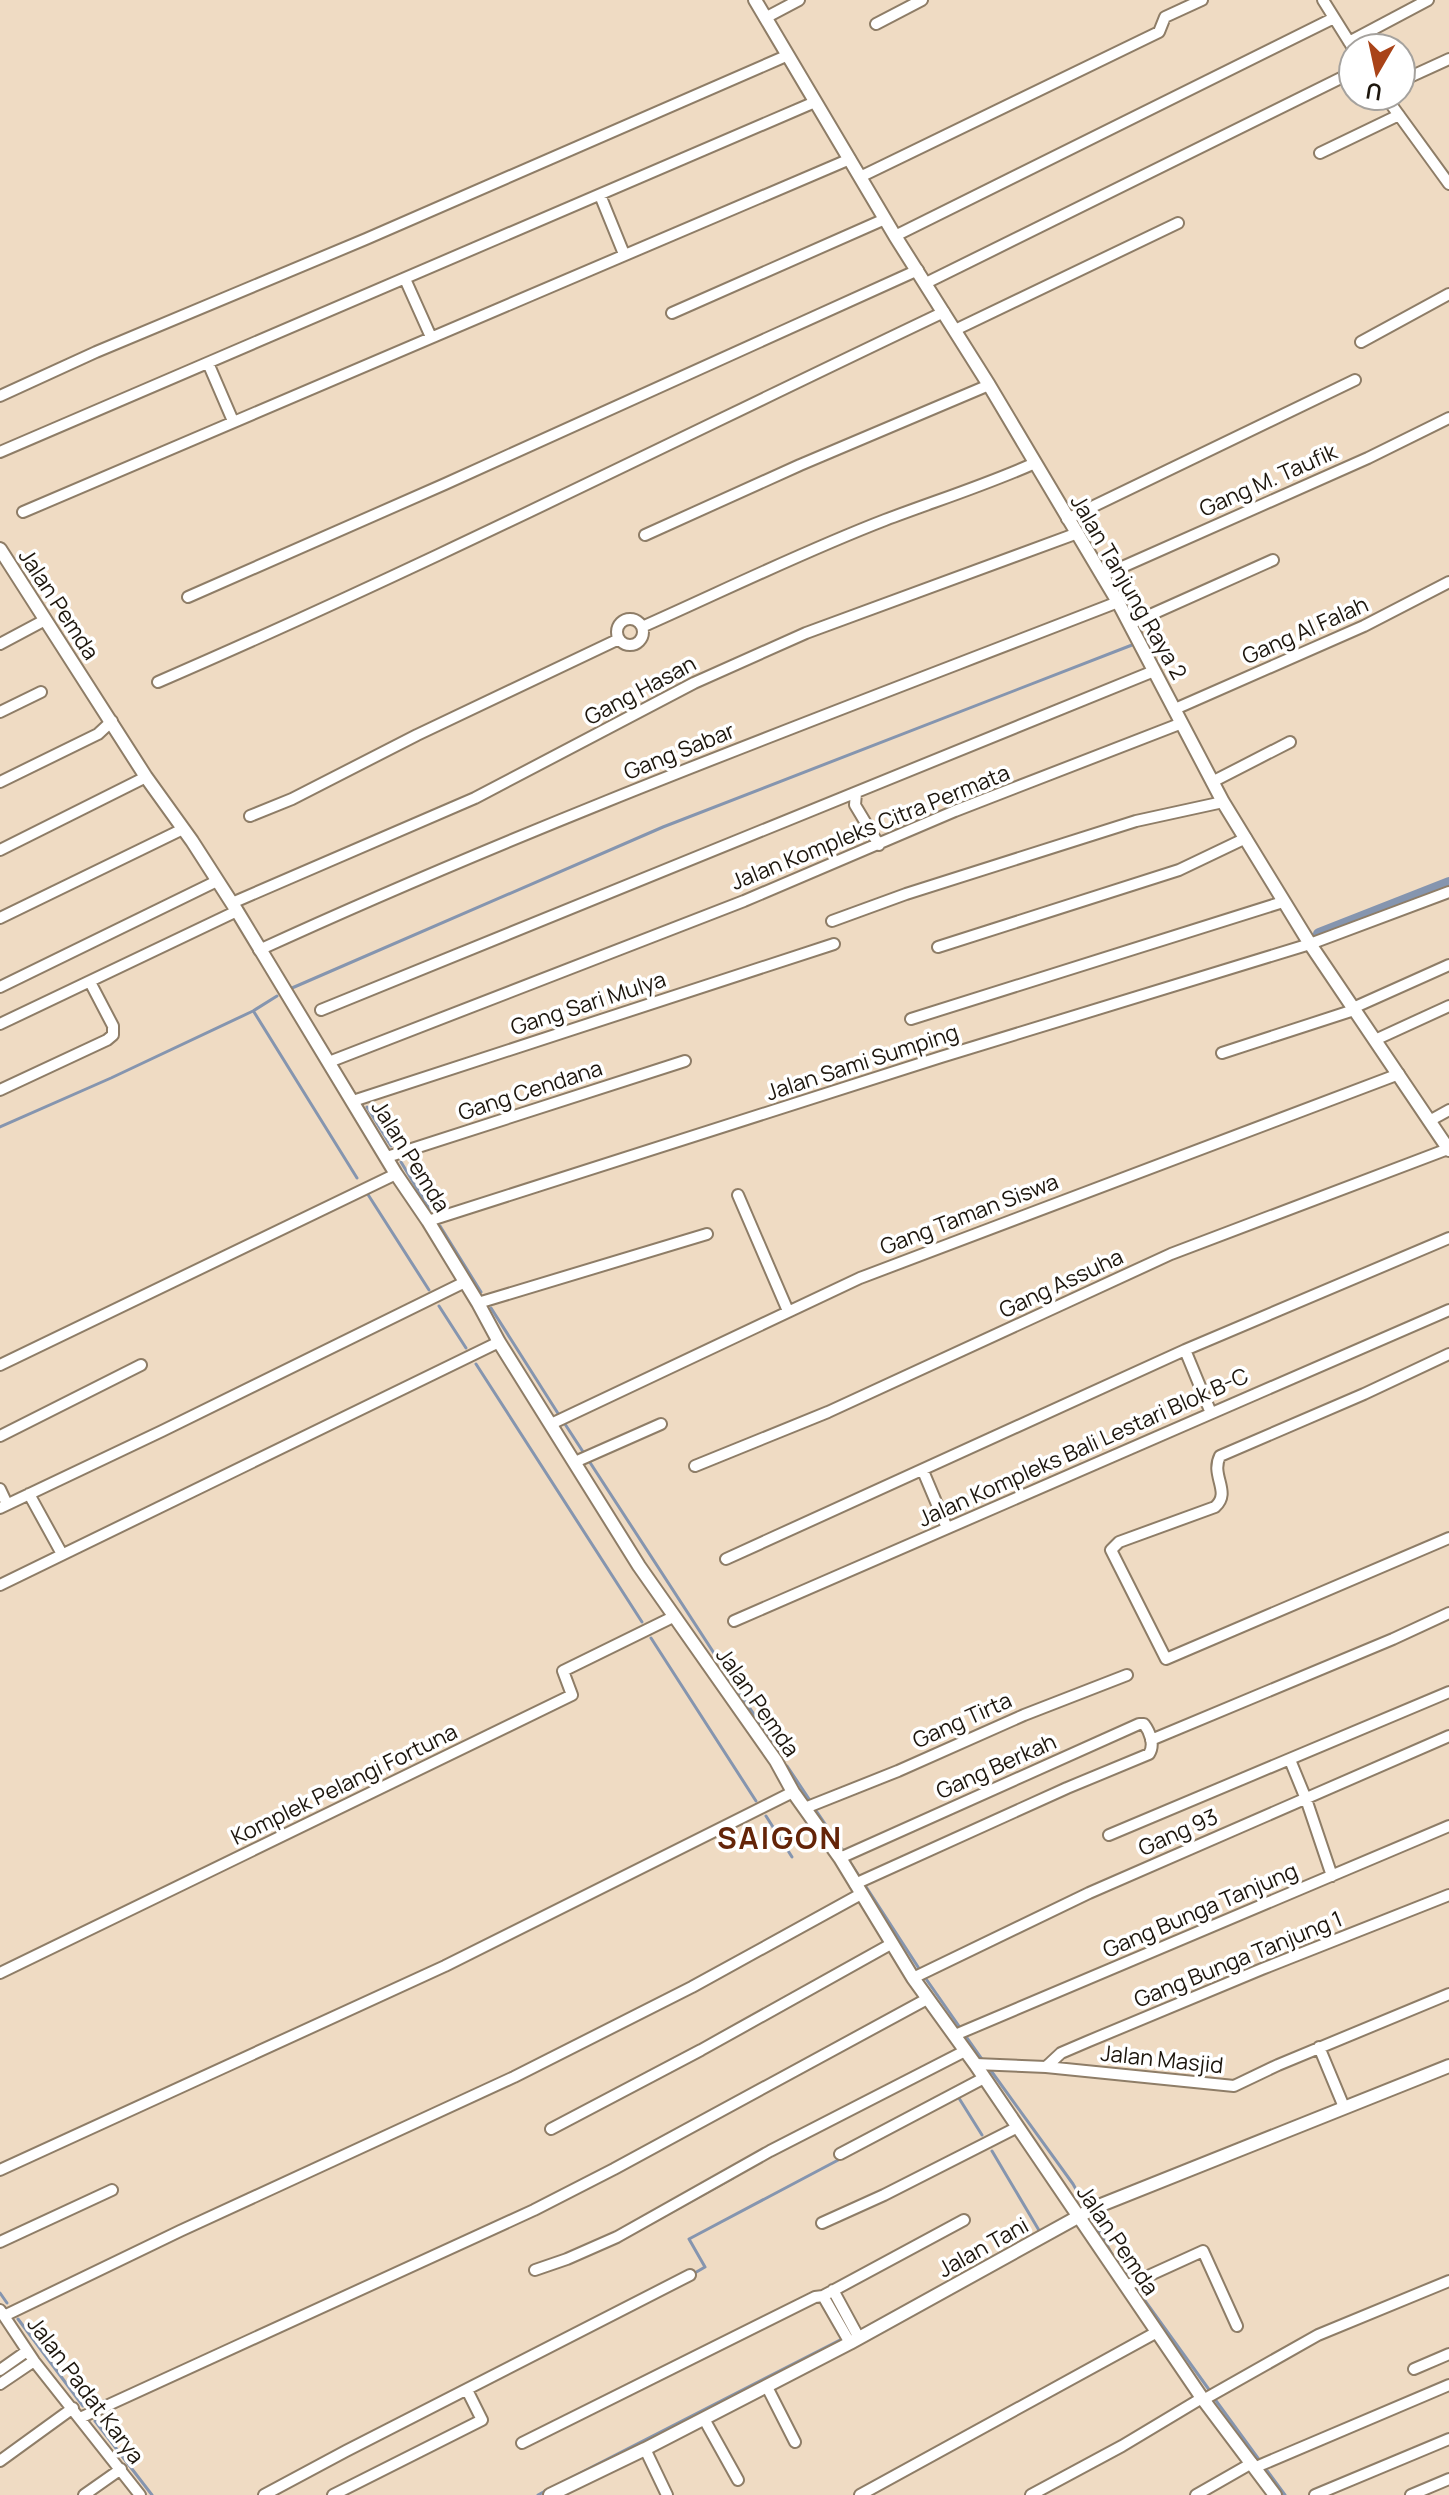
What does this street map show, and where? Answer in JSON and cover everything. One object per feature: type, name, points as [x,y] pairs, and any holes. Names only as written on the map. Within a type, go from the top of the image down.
[{"type":"street","name":"Jalan Tanjung Raya 2","points":[[755,0],[1118,602],[1212,782],[1283,902],[1449,1149]]},
{"type":"street","points":[[765,18],[799,0]]},
{"type":"street","points":[[876,24],[922,0]]},
{"type":"street","points":[[860,177],[1159,32],[1165,17],[1202,0]]},
{"type":"street","points":[[1323,0],[1343,32]]},
{"type":"street","points":[[1373,32],[1428,0]]},
{"type":"street","points":[[895,236],[1334,18]]},
{"type":"street","points":[[0,396],[786,56]]},
{"type":"street","points":[[1417,74],[1449,59]]},
{"type":"street","points":[[926,283],[1337,80]]},
{"type":"street","points":[[0,452],[815,102]]},
{"type":"street","points":[[1397,112],[1449,184]]},
{"type":"street","points":[[1320,153],[1399,115]]},
{"type":"street","points":[[23,512],[850,159]]},
{"type":"street","points":[[1439,170],[1449,163]]},
{"type":"street","points":[[600,195],[624,254]]},
{"type":"street","points":[[672,313],[885,219]]},
{"type":"street","points":[[955,330],[1178,223]]},
{"type":"street","points":[[188,597],[918,270]]},
{"type":"street","points":[[405,279],[431,337]]},
{"type":"street","points":[[1361,342],[1449,294]]},
{"type":"street","points":[[158,682],[410,567],[944,312]]},
{"type":"street","points":[[208,363],[233,421]]},
{"type":"street","points":[[1067,519],[1355,380]]},
{"type":"street","points":[[645,535],[989,385]]},
{"type":"street","name":"Gang M. Taufik","points":[[1102,576],[1368,458],[1449,418]]},
{"type":"street","points":[[642,627],[780,563],[1035,463]]},
{"type":"street","name":"Gang Hasan","points":[[0,1024],[90,982],[234,907],[475,798],[694,683],[806,633],[1075,534]]},
{"type":"street","name":"Jalan Pemda","points":[[2,557],[234,907],[499,1342],[560,1419],[575,1462],[588,1485],[673,1617],[776,1761],[793,1792],[809,1806],[844,1856],[891,1944],[920,1975],[927,1999],[961,2033],[965,2051],[977,2064],[1018,2127],[1086,2213],[1126,2286],[1258,2465],[1275,2495]]},
{"type":"street","points":[[1130,624],[1273,560]]},
{"type":"street","name":"Gang Al Falah","points":[[1175,709],[1364,626],[1449,582]]},
{"type":"street","name":"Gang Sabar","points":[[259,950],[657,780],[1118,602]]},
{"type":"street","points":[[633,619],[642,627],[641,640],[636,644],[623,643],[619,639],[617,633],[621,622],[633,619]]},
{"type":"street","points":[[0,644],[45,620]]},
{"type":"street","points":[[250,816],[292,799],[417,735],[619,639]]},
{"type":"street","points":[[321,1010],[1154,671]]},
{"type":"street","points":[[0,712],[41,692]]},
{"type":"street","points":[[0,782],[98,734],[112,721]]},
{"type":"street","name":"Jalan Kompleks Citra Permata","points":[[329,1062],[744,901],[955,811],[1182,723]]},
{"type":"street","points":[[1212,782],[1290,742]]},
{"type":"street","points":[[0,850],[146,777]]},
{"type":"street","points":[[856,793],[855,805],[879,845]]},
{"type":"street","points":[[832,921],[906,894],[1136,821],[1223,802]]},
{"type":"street","points":[[0,918],[183,829]]},
{"type":"street","points":[[938,947],[1165,875],[1246,838]]},
{"type":"street","points":[[0,987],[217,881]]},
{"type":"street","name":"Jalan Sami Sumping","points":[[428,1221],[941,1057],[1310,944],[1449,892]]},
{"type":"street","points":[[911,1019],[1283,902]]},
{"type":"street","name":"Gang Sari Mulya","points":[[353,1101],[834,944]]},
{"type":"street","points":[[1222,1053],[1354,1009],[1449,965]]},
{"type":"street","points":[[0,1090],[113,1035],[113,1026],[90,982]]},
{"type":"street","points":[[1375,1040],[1449,1006]]},
{"type":"street","name":"Gang Cendana","points":[[387,1157],[685,1061]]},
{"type":"street","name":"Gang Taman Siswa","points":[[560,1419],[788,1311],[915,1256],[1399,1074]]},
{"type":"street","points":[[1431,1120],[1449,1110]]},
{"type":"street","name":"Gang Assuha","points":[[695,1466],[828,1412],[1171,1254],[1449,1149]]},
{"type":"street","points":[[0,1365],[396,1174]]},
{"type":"street","points":[[738,1195],[788,1311]]},
{"type":"street","points":[[478,1303],[707,1234]]},
{"type":"street","points":[[726,1559],[1185,1350],[1449,1238]]},
{"type":"street","points":[[0,1489],[4,1506],[465,1282]]},
{"type":"street","name":"Jalan Kompleks Bali Lestari Blok B-C","points":[[734,1621],[1449,1310]]},
{"type":"street","points":[[1,1583],[499,1342]]},
{"type":"street","points":[[1185,1350],[1211,1413]]},
{"type":"street","points":[[1449,1354],[1220,1456],[1216,1468],[1222,1501],[1215,1507],[1113,1546],[1111,1550],[1166,1659],[1449,1538]]},
{"type":"street","points":[[0,1436],[141,1365]]},
{"type":"street","points":[[575,1462],[661,1424]]},
{"type":"street","points":[[923,1471],[947,1528]]},
{"type":"street","points":[[29,1494],[62,1554]]},
{"type":"street","points":[[2,2313],[514,2077],[692,1987],[860,1885],[1067,1788],[1149,1754],[1151,1740],[1449,1613]]},
{"type":"street","name":"Komplek Pelangi Fortuna","points":[[0,1973],[572,1695],[563,1671],[673,1617]]},
{"type":"street","name":"Gang Tirta","points":[[809,1806],[898,1771],[1069,1696],[1127,1675]]},
{"type":"street","points":[[1109,1835],[1449,1692]]},
{"type":"street","name":"Gang Berkah","points":[[844,1856],[1139,1724],[1144,1724],[1151,1740]]},
{"type":"street","name":"Gang 93","points":[[920,1975],[1077,1899],[1449,1736]]},
{"type":"street","points":[[1290,1760],[1332,1876]]},
{"type":"street","points":[[0,2170],[445,1966],[793,1792]]},
{"type":"street","name":"Gang Bunga Tanjung","points":[[961,2033],[1449,1826]]},
{"type":"street","name":"Gang Bunga Tanjung 1","points":[[1046,2067],[1061,2053],[1089,2041],[1449,1895]]},
{"type":"street","points":[[551,2129],[891,1944]]},
{"type":"street","name":"Jalan Masjid","points":[[977,2064],[1046,2067],[1234,2086],[1319,2047],[1449,1994]]},
{"type":"street","points":[[0,2461],[76,2413],[534,2210],[927,1999]]},
{"type":"street","points":[[1319,2047],[1344,2107]]},
{"type":"street","points":[[535,2270],[617,2237],[770,2151],[965,2051]]},
{"type":"street","name":"Jalan Tani","points":[[550,2495],[767,2387],[1086,2213],[1449,2066]]},
{"type":"street","points":[[840,2154],[984,2078]]},
{"type":"street","points":[[822,2223],[1018,2127]]},
{"type":"street","points":[[0,2242],[112,2190]]},
{"type":"street","points":[[522,2443],[807,2300],[828,2293],[964,2220]]},
{"type":"street","points":[[1126,2286],[1203,2251],[1237,2326]]},
{"type":"street","points":[[264,2495],[690,2275]]},
{"type":"street","points":[[1031,2495],[1318,2335],[1449,2281]]},
{"type":"street","points":[[828,2293],[854,2341]]},
{"type":"street","name":"Jalan Padat Karya","points":[[2,2313],[34,2361],[140,2495]]},
{"type":"street","points":[[860,2495],[1157,2332]]},
{"type":"street","points":[[0,2370],[27,2351]]},
{"type":"street","points":[[1414,2369],[1449,2354]]},
{"type":"street","points":[[0,2384],[34,2361]]},
{"type":"street","points":[[1196,2495],[1258,2465],[1449,2385]]},
{"type":"street","points":[[767,2387],[795,2442]]},
{"type":"street","points":[[333,2495],[482,2420],[467,2390]]},
{"type":"street","points":[[704,2419],[738,2480]]},
{"type":"street","points":[[1315,2495],[1449,2439]]},
{"type":"street","points":[[645,2449],[667,2495]]},
{"type":"street","points":[[84,2495],[121,2469]]},
{"type":"street","points":[[1411,2495],[1449,2479]]},
{"type":"waterway","points":[[292,988],[663,827],[1132,645]]},
{"type":"waterway","points":[[1319,934],[1449,883]]},
{"type":"waterway","points":[[0,1127],[253,1011],[277,996]]},
{"type":"waterway","points":[[254,1012],[357,1178]]},
{"type":"waterway","points":[[367,1107],[391,1146]]},
{"type":"waterway","points":[[401,1162],[430,1210]]},
{"type":"waterway","points":[[367,1193],[429,1290]]},
{"type":"waterway","points":[[440,1226],[481,1292]]},
{"type":"waterway","points":[[439,1306],[466,1348]]},
{"type":"waterway","points":[[491,1308],[559,1415]]},
{"type":"waterway","points":[[476,1364],[642,1622]]},
{"type":"waterway","points":[[563,1421],[777,1750]]},
{"type":"waterway","points":[[651,1638],[756,1801]]},
{"type":"waterway","points":[[787,1766],[811,1802]]},
{"type":"waterway","points":[[815,1809],[844,1852]]},
{"type":"waterway","points":[[766,1816],[792,1857]]},
{"type":"waterway","points":[[848,1859],[920,1970]]},
{"type":"waterway","points":[[924,1976],[961,2029]]},
{"type":"waterway","points":[[965,2035],[984,2062]]},
{"type":"waterway","points":[[989,2068],[1073,2184],[1087,2209]]},
{"type":"waterway","points":[[957,2095],[982,2135]]},
{"type":"waterway","points":[[992,2151],[1040,2232]]},
{"type":"waterway","points":[[693,2274],[705,2267],[689,2239],[842,2158]]},
{"type":"waterway","points":[[652,2223],[733,2178]]},
{"type":"waterway","points":[[1091,2216],[1114,2258],[1131,2281]]},
{"type":"waterway","points":[[1135,2287],[1210,2391]]},
{"type":"waterway","points":[[0,2293],[7,2303]]},
{"type":"waterway","points":[[18,2319],[83,2406]]},
{"type":"waterway","points":[[557,2485],[842,2339]]},
{"type":"waterway","points":[[1214,2398],[1285,2495]]},
{"type":"waterway","points":[[95,2421],[152,2495]]},
{"type":"waterway","points":[[538,2495],[547,2490]]},
{"type":"district","name":"SAIGON","points":[[780,1839]]}]
